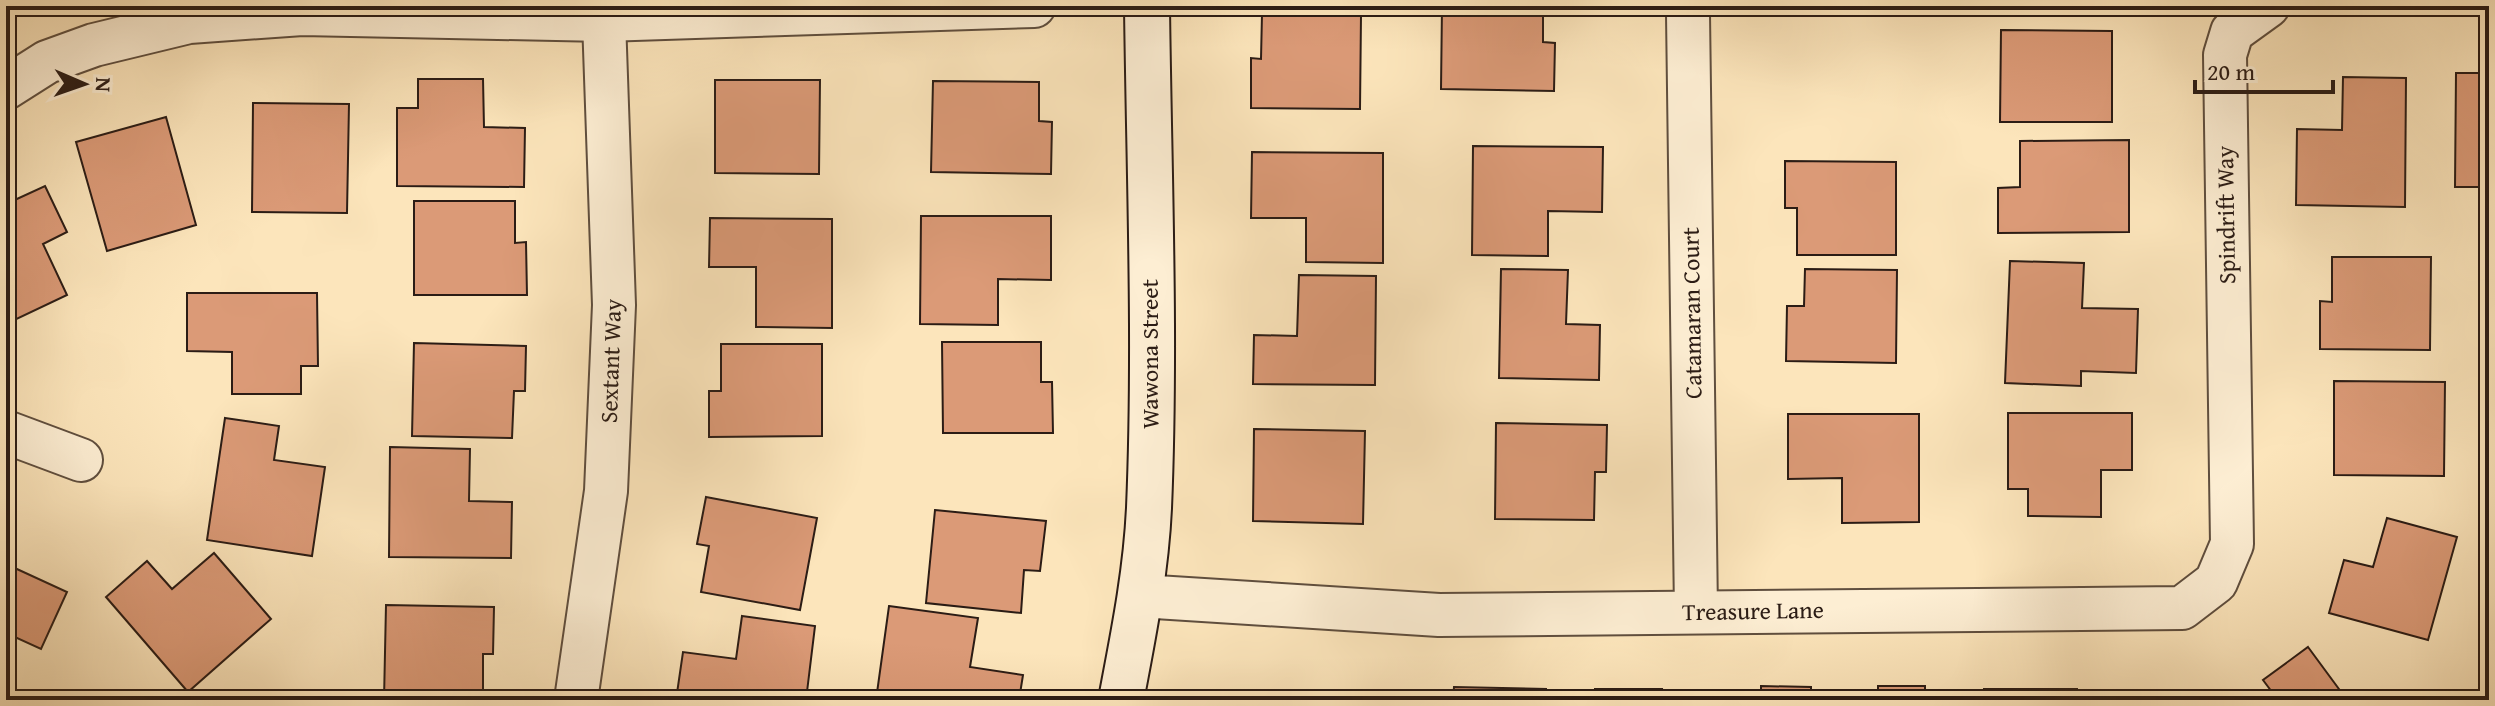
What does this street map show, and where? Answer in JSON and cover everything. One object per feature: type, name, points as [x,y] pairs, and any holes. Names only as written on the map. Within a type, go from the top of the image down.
[{"type":"street","points":[[6,88],[47,62],[94,45],[189,22],[302,14],[604,20],[1034,6]]},
{"type":"street","name":"Wawona Street","points":[[1121,700],[1140,596],[1149,510],[1151,321],[1147,6]]},
{"type":"street","name":"Spindrift Way","points":[[2230,443],[2225,55],[2232,32],[2268,6]]},
{"type":"street","name":"Catamaran Court","points":[[1688,14],[1696,612]]},
{"type":"street","name":"Sextant Way","points":[[576,700],[606,491],[614,305],[604,20]]},
{"type":"street","points":[[6,432],[81,460]]},
{"type":"street","name":"Treasure Lane","points":[[1140,596],[1439,615],[2182,608],[2216,582],[2232,544],[2230,443]]},
{"type":"building","points":[[1442,6],[1543,6],[1543,42],[1555,43],[1554,91],[1441,89]]},
{"type":"building","points":[[1262,14],[1361,15],[1360,109],[1251,108],[1251,58],[1261,59]]},
{"type":"building","points":[[2001,30],[2112,31],[2112,122],[2000,122]]},
{"type":"building","points":[[2456,73],[2489,73],[2489,187],[2455,187]]},
{"type":"building","points":[[2343,77],[2406,78],[2405,207],[2296,205],[2297,129],[2342,130]]},
{"type":"building","points":[[418,79],[483,79],[484,127],[525,128],[524,187],[397,186],[397,108],[418,108]]},
{"type":"building","points":[[715,80],[820,80],[819,174],[715,173]]},
{"type":"building","points":[[933,81],[1039,82],[1039,121],[1052,122],[1051,174],[931,172]]},
{"type":"building","points":[[253,103],[349,104],[347,213],[252,212]]},
{"type":"building","points":[[166,117],[196,225],[107,251],[76,142]]},
{"type":"building","points":[[2129,140],[2129,232],[1998,233],[1998,188],[2020,187],[2020,141]]},
{"type":"building","points":[[1473,146],[1603,147],[1602,212],[1548,211],[1548,256],[1472,255]]},
{"type":"building","points":[[1252,152],[1383,153],[1383,263],[1306,262],[1306,218],[1251,218]]},
{"type":"building","points":[[1785,161],[1896,162],[1896,255],[1797,255],[1797,208],[1785,208]]},
{"type":"building","points":[[45,186],[67,232],[43,244],[67,295],[6,324],[6,204]]},
{"type":"building","points":[[414,201],[515,201],[515,243],[526,242],[527,295],[414,295]]},
{"type":"building","points":[[921,216],[1051,216],[1051,280],[998,279],[998,325],[920,324]]},
{"type":"building","points":[[710,218],[832,219],[832,328],[756,327],[756,267],[709,267]]},
{"type":"building","points":[[2332,257],[2431,257],[2430,350],[2320,349],[2320,301],[2332,302]]},
{"type":"building","points":[[2010,261],[2084,263],[2082,308],[2138,309],[2136,373],[2081,371],[2081,386],[2005,383]]},
{"type":"building","points":[[1501,269],[1568,270],[1566,324],[1600,325],[1599,380],[1499,378]]},
{"type":"building","points":[[1805,269],[1897,270],[1896,363],[1786,361],[1787,306],[1804,306]]},
{"type":"building","points":[[1299,275],[1376,276],[1375,385],[1253,384],[1254,335],[1297,336]]},
{"type":"building","points":[[187,293],[317,293],[318,366],[301,366],[301,394],[232,394],[232,352],[187,351]]},
{"type":"building","points":[[942,342],[1041,342],[1041,382],[1052,382],[1053,433],[943,433]]},
{"type":"building","points":[[414,343],[526,346],[525,391],[514,391],[512,438],[412,436]]},
{"type":"building","points":[[721,344],[822,344],[822,436],[709,437],[709,391],[721,391]]},
{"type":"building","points":[[2334,381],[2445,382],[2444,476],[2334,475]]},
{"type":"building","points":[[2008,413],[2132,413],[2132,470],[2101,470],[2101,517],[2028,516],[2028,489],[2008,489]]},
{"type":"building","points":[[1788,414],[1919,414],[1919,522],[1842,523],[1842,478],[1788,479]]},
{"type":"building","points":[[225,418],[279,426],[274,460],[325,467],[312,556],[207,540]]},
{"type":"building","points":[[1496,423],[1607,425],[1606,472],[1595,472],[1594,520],[1495,519]]},
{"type":"building","points":[[1254,429],[1365,431],[1363,524],[1253,521]]},
{"type":"building","points":[[390,447],[470,449],[469,501],[512,502],[511,558],[389,557]]},
{"type":"building","points":[[706,497],[817,518],[800,610],[701,592],[709,546],[697,544]]},
{"type":"building","points":[[935,510],[1046,521],[1040,571],[1024,570],[1021,613],[926,603]]},
{"type":"building","points":[[2387,518],[2457,537],[2428,640],[2329,613],[2344,560],[2373,567]]},
{"type":"building","points":[[214,553],[271,619],[188,692],[106,597],[147,561],[172,589]]},
{"type":"building","points":[[6,564],[67,592],[41,649],[15,637],[6,656]]},
{"type":"building","points":[[386,605],[494,607],[493,654],[483,654],[483,700],[384,700]]},
{"type":"building","points":[[889,606],[978,618],[970,667],[1023,675],[1019,700],[876,700]]},
{"type":"building","points":[[742,616],[815,626],[806,700],[676,700],[683,652],[736,659]]},
{"type":"building","points":[[2308,647],[2347,700],[2278,700],[2263,680]]},
{"type":"building","points":[[1761,686],[1811,687],[1811,700],[1716,700],[1761,699]]},
{"type":"building","points":[[1878,686],[1925,686],[1925,699],[1970,700],[1878,700]]},
{"type":"building","points":[[1454,687],[1546,689],[1546,700],[1453,700]]},
{"type":"building","points":[[1595,689],[1662,689],[1661,700],[1595,700]]},
{"type":"building","points":[[1984,689],[2077,689],[2077,700],[1984,700]]},
{"type":"building","points":[[1346,696],[1441,697],[1441,700],[1346,700]]},
{"type":"building","points":[[1253,697],[1304,697],[1304,700],[1253,700]]}]
